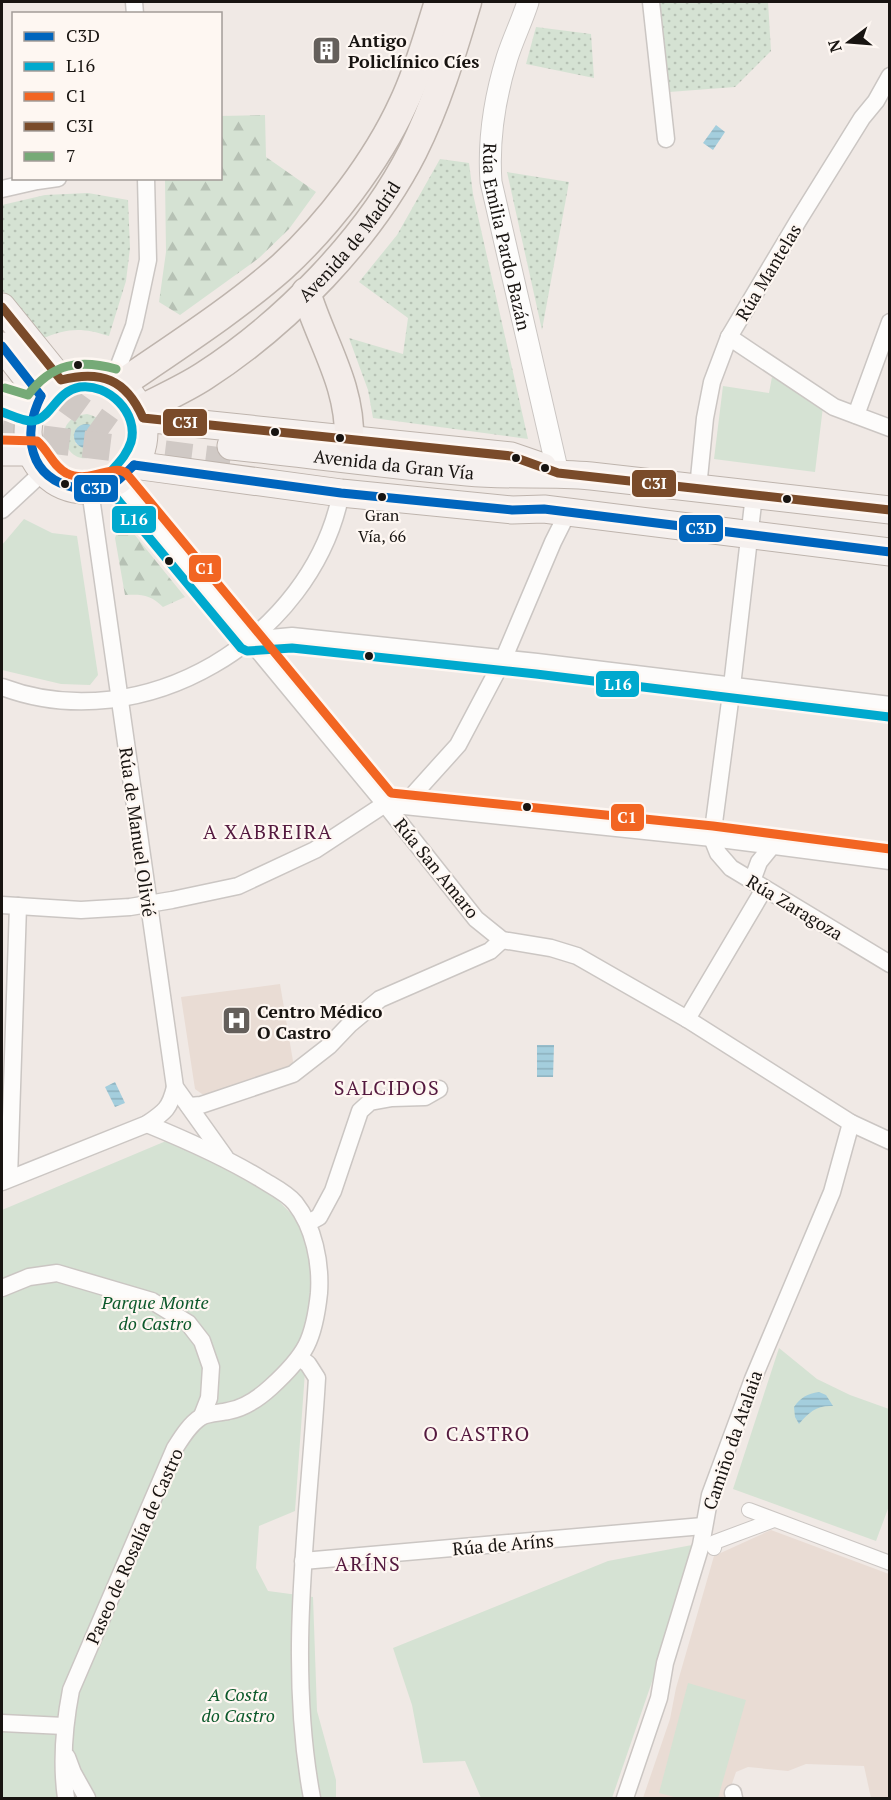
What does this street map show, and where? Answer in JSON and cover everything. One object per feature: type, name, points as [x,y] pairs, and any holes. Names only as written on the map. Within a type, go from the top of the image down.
[{"type":"highway","name":"Avenida de Madrid","points":[[117,383],[233,306],[307,243],[364,171],[398,114],[417,71],[439,2]]},
{"type":"highway","name":"Avenida de Madrid","points":[[141,414],[234,355],[306,292],[356,239],[412,151],[443,81],[467,2]]},
{"type":"highway","points":[[306,292],[315,322],[340,377],[350,425],[349,440]]},
{"type":"main road","points":[[2,307],[45,395]]},
{"type":"main road","points":[[2,346],[45,395]]},
{"type":"main road","points":[[2,400],[45,395],[78,374],[96,375],[117,383],[132,396],[141,414],[143,442],[126,473],[104,487],[90,490],[72,488],[57,482],[38,462],[29,438],[29,423],[45,395]]},
{"type":"main road","name":"Avenida da Gran Vía","points":[[141,414],[349,440],[511,456],[558,473]]},
{"type":"main road","points":[[2,453],[38,462]]},
{"type":"main road","name":"Avenida da Gran Vía","points":[[556,510],[513,496],[230,454],[511,475],[558,473],[890,510]]},
{"type":"main road","name":"Avenida da Gran Vía","points":[[126,473],[512,510],[556,510],[890,552]]},
{"type":"street","name":"Rúa Emilia Pardo Bazán","points":[[528,2],[507,57],[494,104],[489,159],[491,182],[558,473]]},
{"type":"street","points":[[651,2],[666,139]]},
{"type":"street","name":"Rúa Mantelas","points":[[698,488],[705,418],[712,382],[729,337],[798,221],[890,76]]},
{"type":"street","points":[[2,189],[48,180]]},
{"type":"street","points":[[117,383],[134,326],[148,260],[146,180]]},
{"type":"street","points":[[856,415],[890,322]]},
{"type":"street","points":[[729,337],[834,407],[890,428]]},
{"type":"street","points":[[2,510],[38,462]]},
{"type":"street","name":"Rúa San Amaro","points":[[126,473],[173,549],[385,804],[476,919],[502,940],[551,948],[577,957],[687,1019],[851,1124],[890,1141]]},
{"type":"street","name":"Rúa de Manuel Olivié","points":[[90,490],[175,1087],[226,1158]]},
{"type":"street","points":[[2,687],[13,692],[74,702],[120,699],[192,677],[215,665],[250,640],[301,587],[329,533],[341,493]]},
{"type":"street","points":[[712,838],[754,495]]},
{"type":"street","points":[[403,806],[458,745],[503,660],[553,542],[556,510]]},
{"type":"street","points":[[250,640],[292,636],[537,662],[890,705]]},
{"type":"street","points":[[175,1087],[171,1103],[162,1114],[147,1124],[5,1180],[10,906],[81,910],[149,904],[238,886],[315,850],[385,804],[712,838],[890,861]]},
{"type":"street","name":"Rúa Zaragoza","points":[[712,838],[718,853],[731,868],[890,964]]},
{"type":"street","points":[[687,1019],[758,885],[759,862],[772,846]]},
{"type":"street","points":[[189,1106],[201,1105],[293,1074],[329,1046],[350,1024],[380,999],[490,951],[502,940]]},
{"type":"street","points":[[308,1223],[319,1217],[333,1191],[360,1111],[370,1102],[392,1098],[425,1097],[439,1089]]},
{"type":"street","name":"Rúa de Manuel Olivié","points":[[147,1124],[226,1158],[294,1201],[308,1223],[317,1257],[319,1285],[316,1320],[310,1341],[300,1358]]},
{"type":"street","name":"Camiño da Atalaia","points":[[625,1798],[658,1698],[668,1653],[701,1545],[710,1494],[753,1379],[832,1192],[851,1124]]},
{"type":"street","points":[[2,1288],[29,1277],[57,1274],[152,1301],[179,1317],[188,1323],[202,1341],[211,1367],[209,1398],[202,1416]]},
{"type":"street","points":[[202,1416],[232,1411],[253,1402],[300,1358],[308,1364],[317,1378],[300,1607],[298,1678],[304,1760],[312,1798]]},
{"type":"street","name":"Paseo de Rosalía de Castro","points":[[66,1798],[63,1777],[64,1726],[71,1690],[175,1448],[187,1430],[202,1416]]},
{"type":"street","points":[[749,1510],[890,1563]]},
{"type":"street","points":[[714,1548],[715,1542],[774,1520]]},
{"type":"street","name":"Rúa de Aríns","points":[[303,1562],[703,1526]]},
{"type":"street","points":[[2,1723],[64,1726]]},
{"type":"street","name":"Paseo de Rosalía de Castro","points":[[64,1748],[73,1773],[87,1798]]},
{"type":"shaded area","name":"Centro Médico O Castro","points":[[280,984],[294,1067],[211,1095],[202,1094],[195,1089],[181,997]]},
{"type":"shaded area","points":[[771,1530],[889,1574],[889,1798],[871,1798],[864,1766],[806,1764],[788,1771],[748,1767],[736,1772],[727,1798],[643,1798],[670,1719],[676,1688],[714,1556]]},
{"type":"green space","points":[[660,2],[768,2],[771,51],[735,87],[669,92]]},
{"type":"green space","points":[[536,27],[591,34],[594,78],[526,64]]},
{"type":"green space","points":[[265,115],[266,157],[316,192],[289,229],[259,258],[180,315],[159,302],[166,252],[165,180],[222,180],[222,116]]},
{"type":"green space","points":[[440,159],[469,163],[473,194],[528,439],[373,418],[368,390],[349,338],[403,354],[408,318],[359,282],[397,235]]},
{"type":"green space","points":[[507,172],[569,182],[542,330]]},
{"type":"green space","points":[[88,193],[128,200],[130,248],[126,281],[109,336],[75,330],[41,339],[2,290],[2,205],[45,195]]},
{"type":"green space","points":[[772,377],[823,407],[815,472],[714,459],[723,386],[769,393]]},
{"type":"green space","points":[[87,414],[101,421],[107,429],[106,445],[97,454],[86,458],[70,451],[65,442],[64,433],[67,424],[74,418]],"holes":[[[98,434],[92,445],[86,447],[75,443]]]},
{"type":"green space","points":[[24,519],[52,533],[77,536],[98,675],[90,685],[61,684],[2,670],[2,545]]},
{"type":"green space","points":[[130,529],[185,597],[163,607],[146,596],[125,595],[115,538],[118,530]]},
{"type":"green space","name":"Parque Monte do Castro","points":[[166,1141],[273,1195],[301,1224],[310,1252],[311,1288],[295,1511],[259,1526],[256,1568],[268,1591],[313,1597],[317,1711],[336,1780],[336,1798],[2,1798],[2,1210]]},
{"type":"green space","points":[[779,1348],[817,1379],[850,1395],[889,1409],[889,1506],[876,1541],[733,1489]]},
{"type":"green space","points":[[692,1545],[656,1670],[612,1798],[481,1798],[465,1761],[423,1763],[412,1705],[393,1648],[608,1561]]},
{"type":"green space","points":[[688,1683],[746,1700],[718,1798],[678,1798],[659,1793]]},
{"type":"water","points":[[716,125],[725,132],[713,150],[703,143]]},
{"type":"water","points":[[86,424],[95,427],[98,436],[95,445],[86,448],[77,445],[74,436],[77,427]]},
{"type":"water","points":[[537,1045],[554,1045],[553,1077],[537,1077]]},
{"type":"water","points":[[115,1082],[125,1103],[115,1107],[105,1087]]},
{"type":"water","points":[[819,1392],[826,1395],[833,1406],[814,1410],[799,1424],[795,1417],[794,1407],[805,1396]]},
{"type":"tunnel","points":[[34,365],[56,392],[110,431]]},
{"type":"tunnel","points":[[2,434],[230,462]]},
{"type":"transit line","name":"C3I","points":[[2,307],[61,380],[88,376],[111,381],[129,394],[143,418],[511,456],[558,473],[890,510]]},
{"type":"transit line","name":"C3D","points":[[2,346],[41,396]]},
{"type":"transit line","name":"7","points":[[5,388],[28,395],[47,376],[57,370],[79,364],[116,369]]},
{"type":"transit line","name":"L16","points":[[2,412],[24,420],[37,420],[66,393],[80,387],[101,390],[119,402],[130,421],[131,442],[124,456],[108,475],[107,487],[241,648],[247,651],[292,648],[536,674],[889,717]]},
{"type":"transit line","name":"C3D","points":[[41,396],[35,411],[31,440],[33,453],[39,465],[48,475],[60,483],[76,488],[95,489],[113,484],[134,465]]},
{"type":"transit line","name":"C1","points":[[2,440],[37,441],[61,470],[75,476],[92,476],[114,470],[126,473],[391,793],[713,826],[890,849]]},
{"type":"transit line","name":"C3D","points":[[134,465],[341,493],[512,510],[544,509],[890,552]]},
{"type":"place","name":"Antigo Policlínico Cíes","points":[[327,50]]},
{"type":"place","name":"Gran Vía, 66","points":[[382,497]]},
{"type":"place","name":"Centro Médico O Castro","points":[[236,1021]]},
{"type":"district","name":"A XABREIRA","points":[[268,831]]},
{"type":"district","name":"SALCIDOS","points":[[387,1087]]},
{"type":"district","name":"O CASTRO","points":[[477,1433]]},
{"type":"district","name":"ARÍNS","points":[[368,1563]]},
{"type":"park label","name":"A Costa do Castro","points":[[238,1704]]}]
